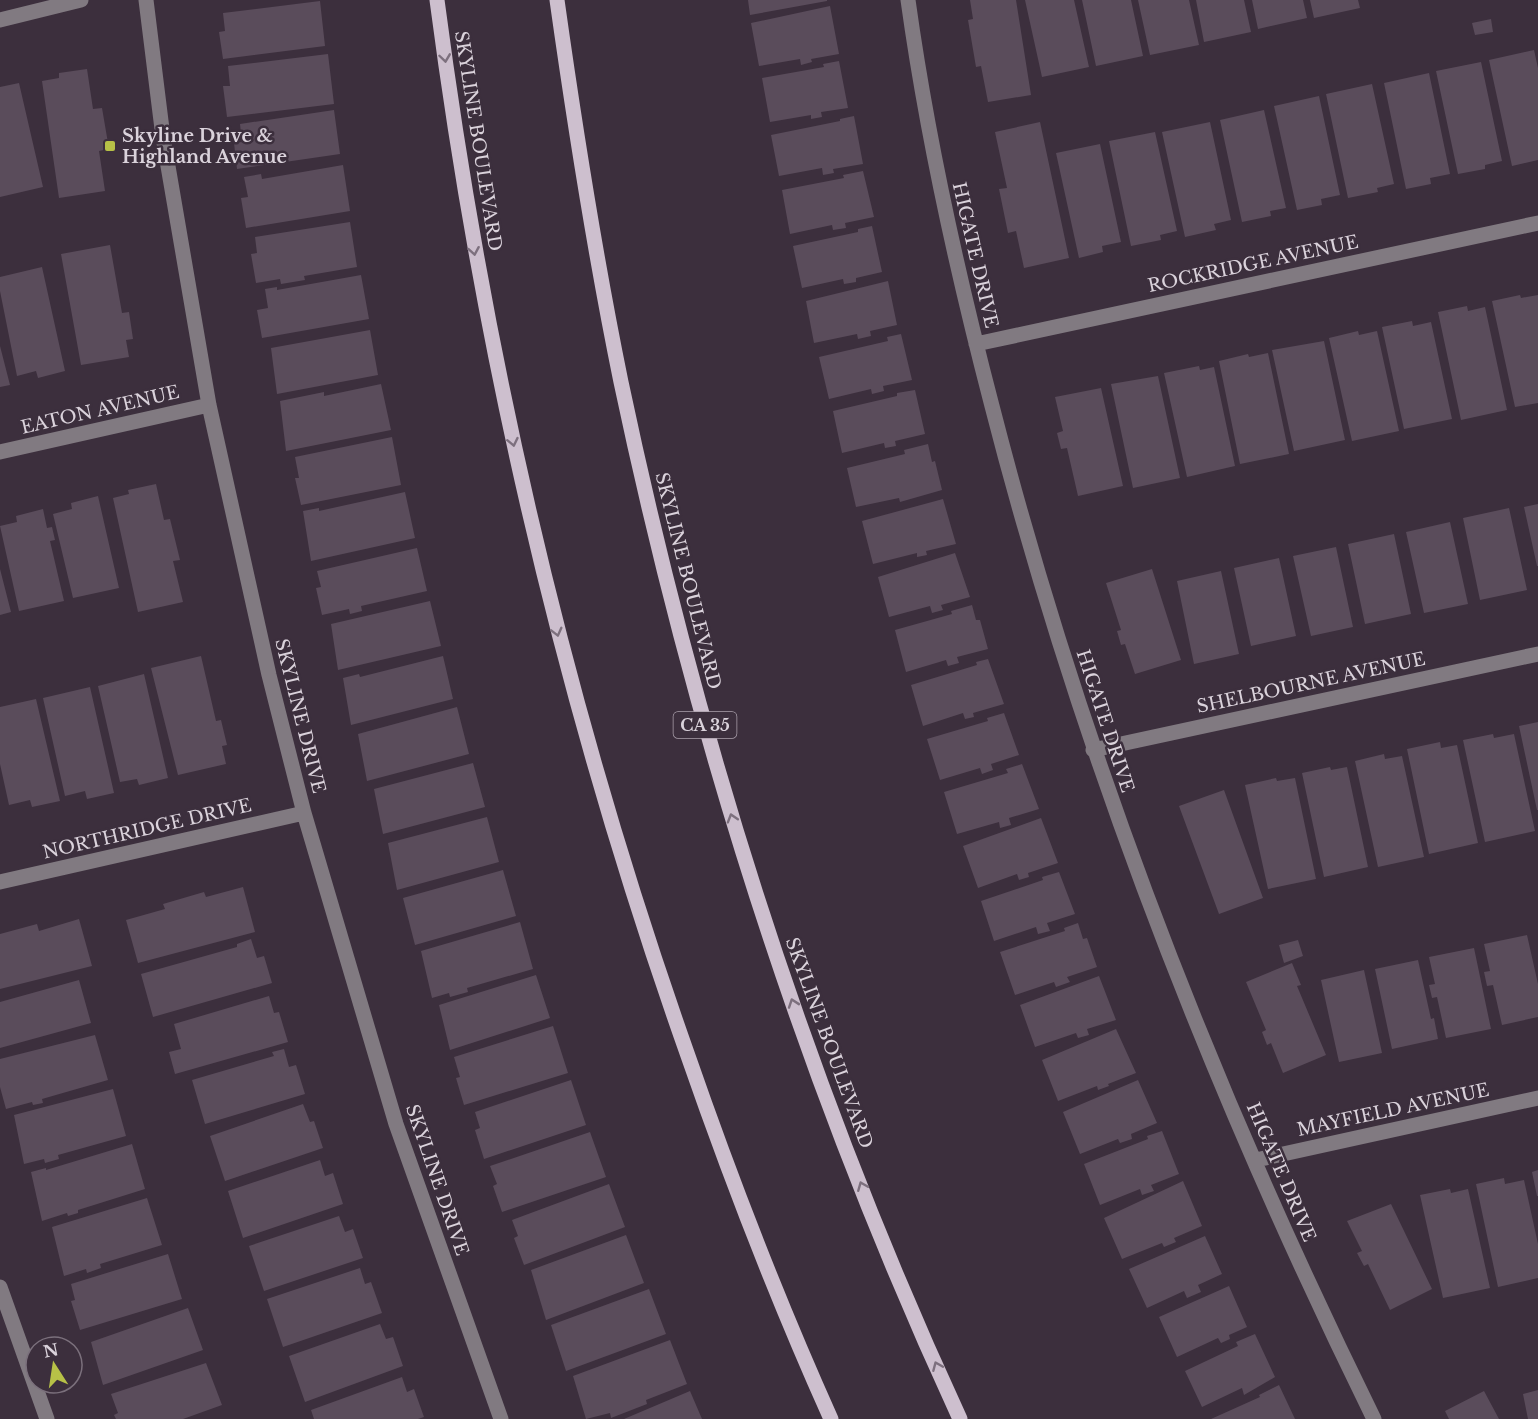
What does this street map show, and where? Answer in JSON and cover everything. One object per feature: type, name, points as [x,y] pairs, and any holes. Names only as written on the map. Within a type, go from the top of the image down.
[{"type":"main road","name":"SKYLINE BOULEVARD","points":[[437,0],[481,292],[532,531],[576,704],[618,848],[698,1084],[754,1237],[831,1419]]},
{"type":"main road","name":"SKYLINE BOULEVARD","points":[[557,0],[590,218],[621,379],[674,607],[716,766],[769,933],[822,1083],[883,1238],[960,1419]]},
{"type":"street","points":[[0,20],[81,0]]},
{"type":"street","name":"SKYLINE DRIVE","points":[[146,0],[164,137],[209,405],[238,546],[304,813],[396,1124],[501,1419]]},
{"type":"street","name":"HIGATE DRIVE","points":[[908,0],[919,82],[939,183],[976,344],[1043,592],[1093,750],[1187,1004],[1314,1298],[1374,1419]]},
{"type":"street","name":"ROCKRIDGE AVENUE","points":[[976,344],[1538,223]]},
{"type":"street","name":"EATON AVENUE","points":[[0,452],[209,405]]},
{"type":"street","name":"SHELBOURNE AVENUE","points":[[1093,750],[1538,654]]},
{"type":"street","name":"NORTHRIDGE DRIVE","points":[[0,882],[304,813]]},
{"type":"street","name":"MAYFIELD AVENUE","points":[[1256,1160],[1538,1098]]},
{"type":"street","points":[[0,1287],[47,1419]]},
{"type":"building","points":[[748,0],[827,0],[827,1],[750,15]]},
{"type":"building","points":[[970,0],[1016,0],[1031,95],[988,102],[981,66],[976,67],[968,20],[973,19]]},
{"type":"building","points":[[1025,0],[1074,0],[1089,67],[1042,77]]},
{"type":"building","points":[[1082,0],[1131,0],[1143,56],[1096,66]]},
{"type":"building","points":[[1138,0],[1189,0],[1199,45],[1150,55]]},
{"type":"building","points":[[1196,0],[1244,0],[1251,32],[1204,42]]},
{"type":"building","points":[[1252,0],[1303,0],[1307,18],[1258,29]]},
{"type":"building","points":[[1310,0],[1358,0],[1360,8],[1314,18]]},
{"type":"building","points":[[320,1],[325,46],[223,59],[219,32],[225,31],[223,13]]},
{"type":"building","points":[[830,6],[839,54],[811,59],[812,62],[801,65],[800,59],[759,66],[751,23]]},
{"type":"building","points":[[1491,19],[1493,32],[1475,35],[1472,23]]},
{"type":"building","points":[[1534,50],[1538,68],[1538,160],[1512,166],[1489,60]]},
{"type":"building","points":[[328,54],[334,104],[227,117],[223,86],[230,86],[228,66]]},
{"type":"building","points":[[839,61],[848,108],[821,112],[822,117],[811,119],[811,115],[770,122],[762,78],[824,67],[823,64]]},
{"type":"building","points":[[1481,62],[1502,161],[1485,165],[1485,169],[1458,174],[1436,71]]},
{"type":"building","points":[[87,69],[93,109],[102,108],[109,149],[99,151],[105,191],[59,198],[42,81],[59,78],[59,73]]},
{"type":"building","points":[[1429,73],[1450,174],[1430,178],[1431,184],[1406,189],[1384,83]]},
{"type":"building","points":[[19,83],[43,187],[0,197],[0,87]]},
{"type":"building","points":[[1372,84],[1394,184],[1377,188],[1378,192],[1348,198],[1326,94]]},
{"type":"building","points":[[1319,96],[1340,195],[1321,199],[1322,205],[1297,210],[1274,106]]},
{"type":"building","points":[[334,110],[340,154],[237,169],[234,143],[242,142],[240,124]]},
{"type":"building","points":[[1264,110],[1286,208],[1270,211],[1271,216],[1242,222],[1220,120]]},
{"type":"building","points":[[854,116],[863,164],[833,169],[834,173],[823,175],[822,168],[779,176],[771,135]]},
{"type":"building","points":[[1040,122],[1069,258],[1024,268],[1016,231],[1008,233],[999,189],[1007,188],[995,132]]},
{"type":"building","points":[[1210,122],[1231,220],[1214,224],[1216,230],[1185,237],[1162,132]]},
{"type":"building","points":[[1155,132],[1177,231],[1160,235],[1161,240],[1131,246],[1109,141]]},
{"type":"building","points":[[1100,144],[1121,242],[1102,246],[1103,252],[1079,258],[1056,153]]},
{"type":"building","points":[[343,165],[350,211],[246,228],[241,198],[248,197],[244,177],[261,174],[262,179]]},
{"type":"building","points":[[863,171],[874,217],[845,223],[846,228],[833,230],[832,225],[790,234],[782,190],[844,178],[843,175]]},
{"type":"building","points":[[350,222],[357,267],[304,276],[305,280],[281,284],[280,279],[256,283],[251,254],[257,253],[255,237]]},
{"type":"building","points":[[872,226],[882,272],[856,278],[856,282],[844,284],[843,279],[802,288],[793,246],[858,232],[858,229]]},
{"type":"building","points":[[110,245],[122,313],[129,312],[133,339],[126,340],[129,357],[81,365],[61,254]]},
{"type":"building","points":[[42,267],[65,371],[38,378],[36,371],[17,376],[0,291],[0,277]]},
{"type":"building","points":[[361,275],[369,319],[262,338],[257,310],[268,308],[265,289],[277,287],[277,290]]},
{"type":"building","points":[[888,281],[897,325],[870,331],[871,336],[858,339],[857,334],[814,343],[806,301]]},
{"type":"building","points":[[1520,295],[1521,298],[1538,295],[1538,403],[1515,407],[1492,301]]},
{"type":"building","points":[[1467,306],[1468,311],[1485,307],[1507,410],[1461,420],[1438,312]]},
{"type":"building","points":[[1412,321],[1413,326],[1431,322],[1452,419],[1404,429],[1382,327]]},
{"type":"building","points":[[370,330],[378,375],[277,394],[271,348]]},
{"type":"building","points":[[1358,331],[1359,335],[1377,331],[1399,431],[1352,441],[1329,338]]},
{"type":"building","points":[[901,334],[912,380],[883,386],[884,391],[872,394],[871,389],[829,399],[819,357],[888,341],[887,337]]},
{"type":"building","points":[[1324,341],[1345,440],[1294,451],[1272,350]]},
{"type":"building","points":[[0,346],[10,385],[0,387]]},
{"type":"building","points":[[1268,353],[1289,454],[1240,464],[1219,361],[1248,354],[1249,357]]},
{"type":"building","points":[[1199,366],[1200,370],[1214,367],[1235,466],[1187,477],[1164,373]]},
{"type":"building","points":[[1158,376],[1180,478],[1133,488],[1111,384]]},
{"type":"building","points":[[381,384],[391,430],[286,451],[280,401],[324,392],[324,396]]},
{"type":"building","points":[[1101,388],[1123,486],[1078,496],[1067,448],[1061,449],[1057,433],[1063,431],[1055,397]]},
{"type":"building","points":[[915,390],[925,434],[895,441],[896,446],[885,448],[884,443],[842,453],[833,411]]},
{"type":"building","points":[[392,437],[401,485],[301,505],[295,478],[299,478],[295,457]]},
{"type":"building","points":[[928,444],[942,490],[900,502],[899,498],[856,507],[847,468],[905,454],[904,450]]},
{"type":"building","points":[[156,484],[164,520],[170,519],[180,560],[173,561],[183,602],[138,612],[113,498],[129,494],[128,490]]},
{"type":"building","points":[[405,492],[415,538],[311,561],[303,511],[319,508],[319,511]]},
{"type":"building","points":[[98,496],[119,588],[73,598],[53,514],[72,509],[71,503]]},
{"type":"building","points":[[943,499],[956,544],[926,551],[927,555],[917,557],[917,553],[873,564],[862,521]]},
{"type":"building","points":[[1538,504],[1538,566],[1537,566],[1524,507]]},
{"type":"building","points":[[1509,508],[1527,590],[1480,600],[1463,518]]},
{"type":"building","points":[[43,509],[47,528],[52,527],[55,540],[50,541],[64,601],[19,611],[0,526],[17,522],[16,516]]},
{"type":"building","points":[[1450,522],[1468,604],[1424,613],[1406,532]]},
{"type":"building","points":[[1394,534],[1411,614],[1365,624],[1348,544]]},
{"type":"building","points":[[1336,547],[1353,627],[1311,636],[1293,556]]},
{"type":"building","points":[[417,548],[427,591],[361,606],[362,611],[350,614],[349,609],[322,615],[316,588],[321,587],[317,571]]},
{"type":"building","points":[[955,553],[970,597],[941,605],[943,610],[932,613],[930,606],[889,617],[878,577]]},
{"type":"building","points":[[1279,558],[1296,636],[1251,646],[1234,568]]},
{"type":"building","points":[[0,569],[11,612],[0,615]]},
{"type":"building","points":[[1152,569],[1181,660],[1135,674],[1125,644],[1121,645],[1117,631],[1121,630],[1106,583]]},
{"type":"building","points":[[1221,571],[1239,654],[1194,664],[1177,581]]},
{"type":"building","points":[[430,601],[441,646],[338,670],[331,624]]},
{"type":"building","points":[[972,605],[976,620],[980,620],[988,649],[957,657],[959,663],[948,666],[946,660],[906,672],[895,630],[952,614],[951,611]]},
{"type":"building","points":[[201,656],[216,721],[221,720],[227,745],[222,746],[226,764],[178,775],[151,668]]},
{"type":"building","points":[[443,656],[453,699],[351,725],[343,678],[359,674],[360,677]]},
{"type":"building","points":[[988,659],[1004,704],[973,713],[974,717],[965,719],[963,713],[923,726],[911,685],[977,665],[976,662]]},
{"type":"building","points":[[144,674],[168,778],[139,785],[137,779],[120,782],[98,686]]},
{"type":"building","points":[[90,687],[114,793],[87,799],[85,791],[65,796],[43,698]]},
{"type":"building","points":[[36,699],[60,801],[32,807],[30,800],[9,805],[0,764],[0,707]]},
{"type":"building","points":[[457,707],[469,754],[367,781],[358,734]]},
{"type":"building","points":[[1004,713],[1019,755],[991,764],[993,770],[982,774],[980,768],[940,780],[927,739],[988,721],[987,718]]},
{"type":"building","points":[[1538,722],[1538,810],[1537,810],[1519,726]]},
{"type":"building","points":[[1493,734],[1494,738],[1514,734],[1535,831],[1485,842],[1463,740]]},
{"type":"building","points":[[1440,742],[1441,748],[1457,745],[1478,843],[1429,854],[1407,749]]},
{"type":"building","points":[[1384,754],[1385,759],[1402,756],[1424,857],[1378,867],[1355,761]]},
{"type":"building","points":[[473,763],[485,807],[383,834],[374,789]]},
{"type":"building","points":[[1022,764],[1039,809],[1009,818],[1011,825],[1000,828],[999,822],[957,834],[944,792],[1008,773],[1006,769]]},
{"type":"building","points":[[1330,767],[1331,770],[1347,767],[1368,867],[1324,877],[1302,773]]},
{"type":"building","points":[[1276,778],[1277,781],[1295,778],[1316,879],[1268,889],[1245,785]]},
{"type":"building","points":[[1224,790],[1263,898],[1219,914],[1179,806]]},
{"type":"building","points":[[487,817],[499,862],[397,890],[388,843]]},
{"type":"building","points":[[1041,818],[1058,863],[1028,873],[1029,877],[1019,880],[1017,874],[978,888],[963,846]]},
{"type":"building","points":[[503,870],[516,916],[415,945],[403,898]]},
{"type":"building","points":[[1059,872],[1075,914],[1047,923],[1050,931],[1038,934],[1036,927],[994,941],[981,901],[1043,880],[1042,877]]},
{"type":"building","points":[[243,887],[255,932],[138,963],[126,920],[165,909],[163,904],[204,892],[206,897]]},
{"type":"building","points":[[79,919],[92,966],[0,989],[0,934],[37,924],[39,931]]},
{"type":"building","points":[[520,922],[533,969],[467,988],[468,992],[450,997],[449,993],[432,998],[421,951]]},
{"type":"building","points":[[1078,923],[1083,939],[1087,938],[1097,967],[1067,977],[1070,982],[1056,987],[1054,982],[1015,995],[1000,952],[1065,931],[1064,928]]},
{"type":"building","points":[[1527,935],[1538,984],[1538,1017],[1502,1025],[1493,985],[1487,986],[1484,972],[1490,971],[1484,944]]},
{"type":"building","points":[[251,939],[257,958],[264,956],[272,983],[153,1017],[141,974],[237,947],[237,944]]},
{"type":"building","points":[[1298,940],[1303,956],[1284,963],[1279,945]]},
{"type":"building","points":[[1474,948],[1491,1029],[1446,1038],[1437,997],[1432,998],[1429,985],[1435,984],[1429,957]]},
{"type":"building","points":[[1418,960],[1431,1019],[1434,1018],[1438,1039],[1392,1049],[1375,969]]},
{"type":"building","points":[[1292,963],[1301,985],[1297,986],[1326,1055],[1283,1073],[1271,1043],[1267,1045],[1262,1032],[1266,1030],[1246,982]]},
{"type":"building","points":[[1364,970],[1382,1053],[1339,1062],[1321,980]]},
{"type":"building","points":[[536,975],[550,1018],[450,1050],[439,1005]]},
{"type":"building","points":[[1099,976],[1116,1020],[1087,1029],[1089,1035],[1078,1038],[1076,1033],[1035,1047],[1020,1005]]},
{"type":"building","points":[[79,980],[91,1023],[0,1048],[0,1002]]},
{"type":"building","points":[[269,996],[274,1013],[279,1012],[288,1042],[175,1074],[169,1052],[181,1049],[174,1024]]},
{"type":"building","points":[[553,1026],[568,1073],[464,1105],[456,1078],[460,1077],[454,1057]]},
{"type":"building","points":[[1116,1029],[1136,1073],[1098,1090],[1097,1086],[1058,1101],[1042,1060]]},
{"type":"building","points":[[95,1035],[108,1080],[42,1099],[43,1103],[33,1105],[32,1102],[6,1109],[0,1087],[0,1059]]},
{"type":"building","points":[[284,1049],[289,1067],[296,1065],[305,1094],[205,1124],[192,1080],[274,1056],[272,1052]]},
{"type":"building","points":[[571,1080],[586,1125],[484,1159],[475,1130],[480,1128],[475,1112]]},
{"type":"building","points":[[1138,1080],[1157,1123],[1131,1134],[1132,1139],[1120,1143],[1118,1139],[1080,1154],[1063,1112]]},
{"type":"building","points":[[113,1089],[126,1136],[58,1155],[59,1159],[45,1163],[44,1159],[24,1164],[14,1115]]},
{"type":"building","points":[[303,1104],[310,1122],[314,1121],[323,1148],[225,1181],[210,1136]]},
{"type":"building","points":[[1162,1131],[1179,1174],[1151,1185],[1154,1191],[1142,1195],[1140,1189],[1100,1205],[1084,1164],[1148,1139],[1147,1136]]},
{"type":"building","points":[[590,1132],[606,1177],[502,1212],[493,1186],[497,1184],[490,1166]]},
{"type":"building","points":[[132,1144],[145,1189],[78,1210],[78,1213],[68,1216],[67,1213],[42,1221],[31,1172],[46,1168],[46,1170]]},
{"type":"building","points":[[320,1160],[325,1176],[333,1173],[343,1204],[243,1238],[228,1191]]},
{"type":"building","points":[[1538,1170],[1538,1196],[1537,1196],[1532,1172]]},
{"type":"building","points":[[1504,1178],[1505,1184],[1524,1180],[1538,1244],[1538,1278],[1498,1287],[1476,1184]]},
{"type":"building","points":[[1183,1181],[1202,1226],[1174,1238],[1176,1242],[1164,1247],[1162,1243],[1122,1259],[1104,1218]]},
{"type":"building","points":[[609,1184],[625,1227],[524,1265],[514,1238],[518,1236],[512,1220]]},
{"type":"building","points":[[1450,1189],[1451,1193],[1468,1189],[1490,1288],[1443,1298],[1420,1195]]},
{"type":"building","points":[[147,1198],[162,1245],[100,1264],[101,1268],[87,1273],[86,1269],[64,1276],[52,1227]]},
{"type":"building","points":[[1391,1204],[1432,1289],[1390,1310],[1368,1264],[1364,1266],[1357,1253],[1362,1251],[1347,1221]]},
{"type":"building","points":[[339,1216],[345,1232],[353,1229],[363,1258],[264,1291],[249,1246]]},
{"type":"building","points":[[626,1235],[644,1283],[546,1320],[531,1270]]},
{"type":"building","points":[[1205,1236],[1222,1274],[1198,1285],[1201,1292],[1187,1298],[1184,1291],[1147,1308],[1129,1269]]},
{"type":"building","points":[[168,1254],[182,1299],[80,1330],[71,1301],[75,1300],[71,1284]]},
{"type":"building","points":[[360,1268],[365,1284],[371,1282],[382,1313],[283,1347],[267,1299]]},
{"type":"building","points":[[1229,1286],[1247,1327],[1229,1335],[1230,1339],[1221,1343],[1218,1338],[1177,1357],[1159,1317]]},
{"type":"building","points":[[649,1289],[666,1334],[566,1371],[551,1325]]},
{"type":"building","points":[[188,1308],[203,1350],[103,1385],[91,1342]]},
{"type":"building","points":[[380,1324],[386,1339],[393,1337],[403,1366],[305,1402],[289,1356]]},
{"type":"building","points":[[1255,1334],[1275,1377],[1244,1395],[1242,1388],[1202,1407],[1185,1371],[1238,1346],[1236,1342]]},
{"type":"building","points":[[670,1340],[687,1384],[646,1400],[647,1404],[611,1418],[610,1413],[586,1419],[573,1376]]},
{"type":"building","points":[[206,1363],[222,1405],[183,1419],[116,1419],[114,1415],[118,1413],[111,1394]]},
{"type":"building","points":[[402,1377],[407,1392],[414,1389],[424,1417],[418,1419],[314,1419],[311,1410]]},
{"type":"building","points":[[1279,1385],[1295,1419],[1211,1419],[1260,1397],[1259,1395]]},
{"type":"building","points":[[1538,1390],[1538,1419],[1528,1419],[1523,1394]]},
{"type":"building","points":[[690,1391],[702,1419],[624,1419]]},
{"type":"building","points":[[1484,1391],[1499,1419],[1449,1419],[1445,1411]]},
{"type":"place","name":"Skyline Drive & Highland Avenue","points":[[110,146]]}]
